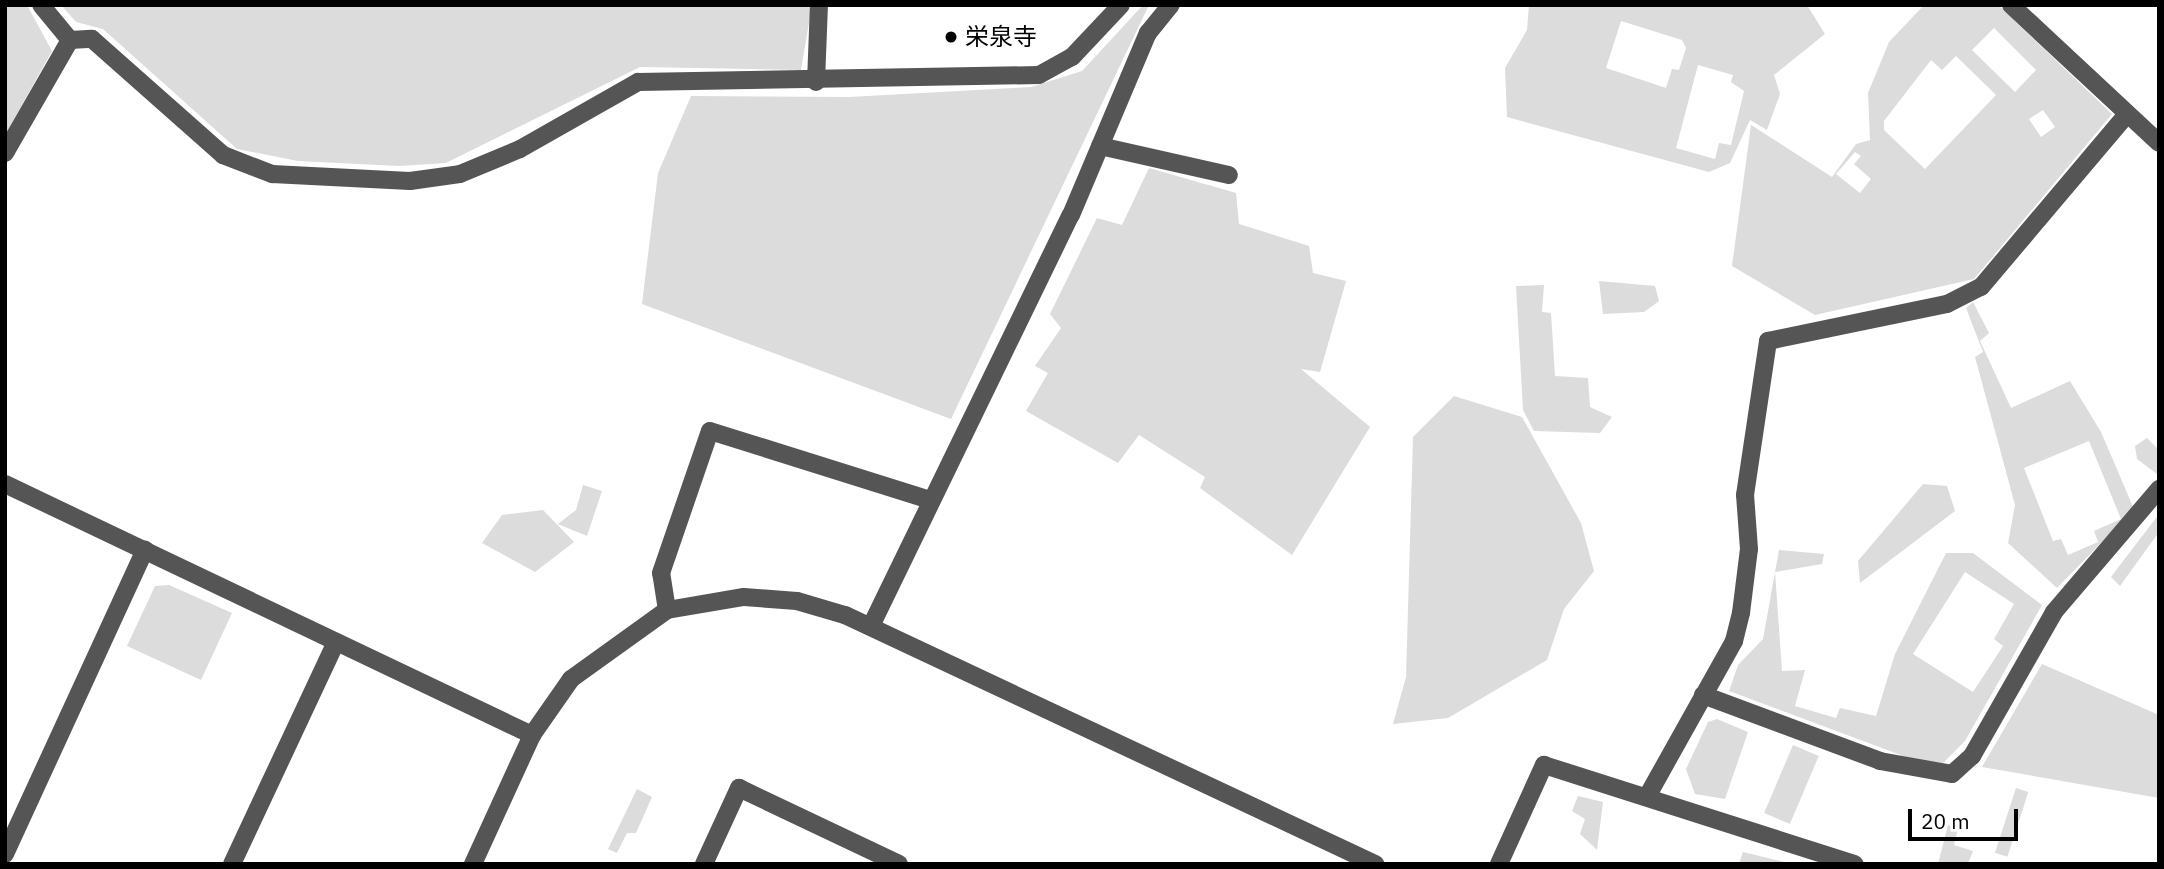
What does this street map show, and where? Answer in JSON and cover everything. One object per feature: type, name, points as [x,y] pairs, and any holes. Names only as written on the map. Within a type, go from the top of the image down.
[{"type":"street","points":[[41,5],[70,40]]},
{"type":"street","points":[[816,82],[819,5]]},
{"type":"street","points":[[70,40],[92,39],[223,155],[272,174],[347,181],[460,174],[520,149],[638,82],[816,82],[1039,75],[1072,57],[1121,5]]},
{"type":"street","points":[[871,626],[1100,146],[1148,33],[1171,5]]},
{"type":"street","points":[[2011,5],[2159,143]]},
{"type":"street","points":[[5,153],[70,40]]},
{"type":"street","points":[[1648,795],[1734,641],[1741,612],[1749,549],[1745,495],[1768,341],[1947,304],[1981,287],[2127,114]]},
{"type":"street","points":[[1100,146],[1229,175]]},
{"type":"street","points":[[667,610],[661,573],[710,431],[930,500]]},
{"type":"street","points":[[5,484],[532,735]]},
{"type":"street","points":[[1703,695],[1880,761],[1952,774],[1972,756],[2054,612],[2159,489]]},
{"type":"street","points":[[5,854],[145,550]]},
{"type":"street","points":[[472,864],[532,735],[594,658],[667,610],[744,597],[776,599],[871,626],[1375,864]]},
{"type":"street","points":[[232,864],[336,642]]},
{"type":"street","points":[[1499,864],[1544,765],[1648,795],[1854,864]]},
{"type":"street","points":[[704,864],[740,789],[899,864]]},
{"type":"shaded area","points":[[5,5],[27,5],[52,51],[5,135]]},
{"type":"shaded area","points":[[61,5],[812,5],[801,70],[640,67],[446,163],[399,166],[298,161],[237,149],[103,29],[76,22]]},
{"type":"shaded area","points":[[1143,5],[1149,5],[951,419],[642,304],[658,173],[691,96],[849,97],[1031,87],[1082,71]]},
{"type":"shaded area","points":[[1529,5],[1807,5],[1825,34],[1774,75],[1780,94],[1767,130],[1750,120],[1730,163],[1709,172],[1507,117],[1505,68],[1527,30]],"holes":[[[1621,21],[1682,40],[1686,48],[1679,70],[1672,69],[1666,88],[1606,68]],[[1698,65],[1733,75],[1731,82],[1744,91],[1731,145],[1719,143],[1715,159],[1676,148]]]},
{"type":"shaded area","points":[[1924,5],[1998,5],[2112,114],[1974,279],[1815,315],[1732,266],[1751,125],[1832,177],[1856,144],[1870,140],[1868,93],[1889,42]],"holes":[[[1994,28],[2036,70],[2015,92],[1972,50]],[[1956,56],[1996,95],[1925,169],[1884,130],[1884,121],[1931,60],[1942,70]],[[2043,110],[2055,127],[2041,137],[2029,119]],[[1855,152],[1861,156],[1854,164],[1871,179],[1860,193],[1836,174]]]},
{"type":"shaded area","points":[[1149,168],[1236,193],[1239,224],[1309,246],[1313,273],[1346,281],[1320,372],[1301,369],[1370,427],[1292,555],[1200,488],[1205,477],[1139,435],[1118,463],[1026,411],[1048,373],[1035,366],[1061,328],[1050,314],[1097,218],[1122,225]]},
{"type":"shaded area","points":[[1599,281],[1655,286],[1659,301],[1644,312],[1603,314]]},
{"type":"shaded area","points":[[1544,285],[1542,312],[1551,313],[1555,376],[1588,378],[1590,407],[1612,417],[1600,433],[1534,431],[1523,410],[1516,286]]},
{"type":"shaded area","points":[[1973,302],[1989,333],[1980,341],[2011,408],[2070,381],[2101,432],[2134,509],[2057,588],[2008,543],[2015,505],[1975,357],[1983,352],[1966,308]],"holes":[[[2089,441],[2121,519],[2094,531],[2098,542],[2068,555],[2061,539],[2053,541],[2024,468]]]},
{"type":"shaded area","points":[[1454,396],[1522,417],[1581,523],[1594,571],[1564,609],[1547,660],[1448,718],[1393,724],[1406,677],[1413,437]]},
{"type":"shaded area","points":[[2147,438],[2159,450],[2157,474],[2137,459],[2135,446]]},
{"type":"shaded area","points":[[1923,484],[1947,486],[1955,511],[1860,583],[1858,561]]},
{"type":"shaded area","points":[[583,485],[602,491],[587,536],[558,524],[576,510]]},
{"type":"shaded area","points":[[543,510],[574,542],[535,572],[482,543],[502,515]]},
{"type":"shaded area","points":[[2159,514],[2159,532],[2120,586],[2111,577]]},
{"type":"shaded area","points":[[1779,550],[1824,554],[1822,564],[1775,572]]},
{"type":"shaded area","points":[[1946,553],[1973,553],[2042,605],[1965,741],[1943,763],[1914,760],[1729,691],[1738,665],[1763,639],[1775,572],[1782,671],[1805,670],[1795,706],[1836,718],[1840,708],[1876,716],[1895,654]],"holes":[[[1965,572],[2014,604],[1994,639],[2003,646],[1973,692],[1913,654]]]},
{"type":"shaded area","points":[[169,585],[232,613],[201,680],[127,646],[155,586]]},
{"type":"shaded area","points":[[2042,664],[2159,715],[2159,798],[1982,767]]},
{"type":"shaded area","points":[[1717,719],[1748,732],[1725,799],[1695,794],[1686,769],[1708,722]]},
{"type":"shaded area","points":[[1793,745],[1819,756],[1790,824],[1764,813]]},
{"type":"shaded area","points":[[2016,788],[2028,792],[2007,857],[1995,853]]},
{"type":"shaded area","points":[[637,789],[652,797],[636,833],[627,833],[617,853],[608,849]]},
{"type":"shaded area","points":[[1578,796],[1603,802],[1597,850],[1580,834],[1585,819],[1572,811]]},
{"type":"shaded area","points":[[1948,825],[1958,828],[1954,845],[1973,851],[1968,864],[1938,864]]},
{"type":"shaded area","points":[[1743,852],[1793,864],[1739,864]]},
{"type":"place","name":"栄泉寺","points":[[951,37]]}]
